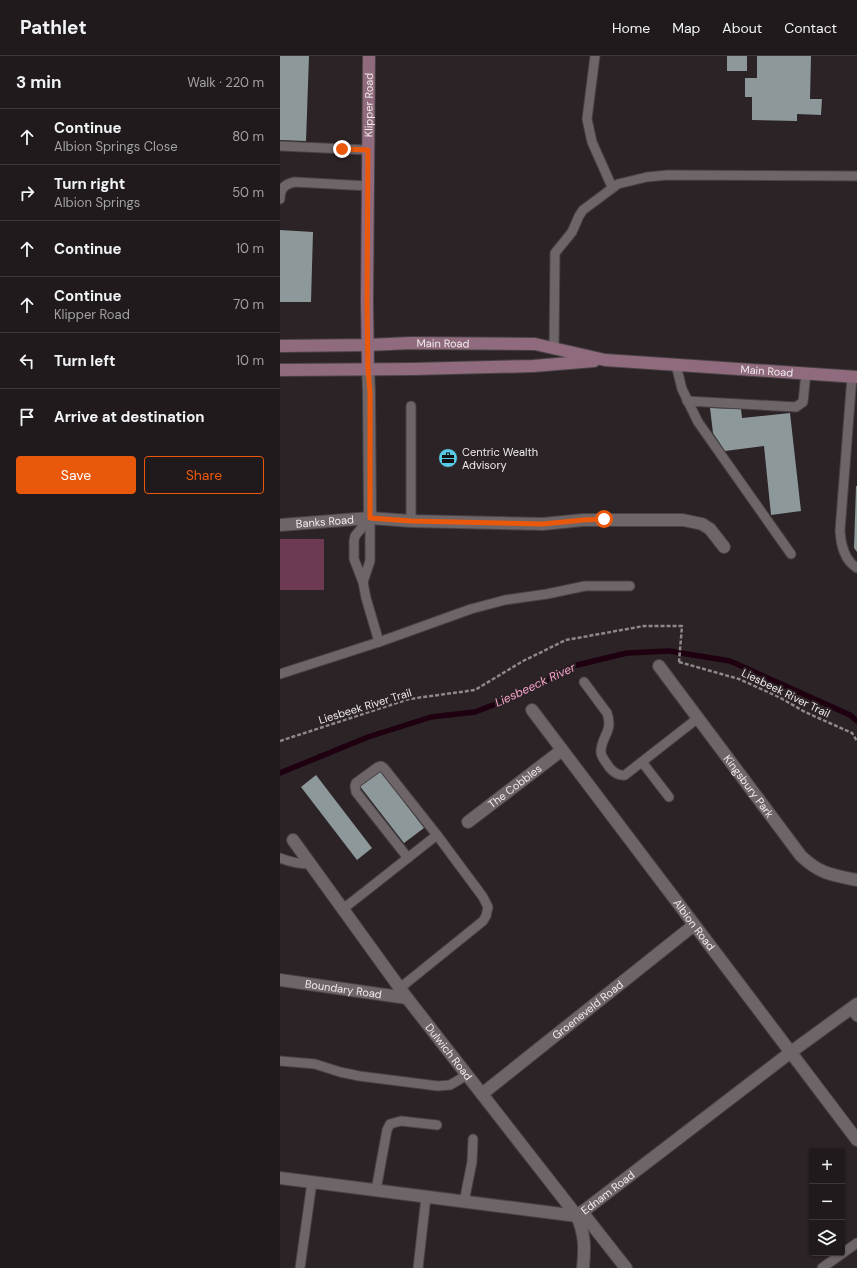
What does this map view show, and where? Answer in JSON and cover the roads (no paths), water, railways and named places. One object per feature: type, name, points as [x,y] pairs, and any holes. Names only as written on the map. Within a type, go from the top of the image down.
[{"type":"main road","name":"Klipper Road","points":[[368,369],[369,56]]},
{"type":"main road","name":"Main Road","points":[[280,346],[412,343],[535,344],[605,360],[854,376]]},
{"type":"main road","name":"Main Road","points":[[280,370],[533,366],[605,360]]},
{"type":"street","points":[[368,369],[370,392],[370,518]]},
{"type":"street","name":"Banks Road","points":[[280,525],[370,518],[411,521],[543,524],[583,520],[683,520],[702,524],[710,529],[724,547]]},
{"type":"street","name":"Kingsbury Park","points":[[659,666],[801,856],[812,867],[823,872],[857,880]]},
{"type":"street","name":"Albion Road","points":[[532,710],[857,1140]]},
{"type":"street","name":"The Cobbles","points":[[468,822],[562,750]]},
{"type":"street","name":"Dulwich Road","points":[[293,840],[403,993],[482,1094],[580,1214],[584,1239],[583,1268]]},
{"type":"street","name":"Groeneveld Road","points":[[482,1094],[694,925]]},
{"type":"street","name":"Boundary Road","points":[[280,980],[403,993]]},
{"type":"street","name":"Ednam Road","points":[[280,1178],[464,1202],[580,1214],[791,1052],[855,1010]]},
{"type":"street","points":[[580,1214],[626,1268]]},
{"type":"lane","points":[[595,56],[587,119],[592,142],[612,187]]},
{"type":"lane","points":[[280,146],[368,150]]},
{"type":"lane","points":[[554,349],[555,253],[572,232],[583,210],[612,187],[628,181],[668,175],[857,176]]},
{"type":"lane","points":[[280,199],[282,188],[288,183],[295,182],[368,186]]},
{"type":"lane","points":[[676,365],[687,401],[698,422],[791,554]]},
{"type":"lane","points":[[687,401],[796,407],[803,402],[806,373]]},
{"type":"lane","points":[[854,376],[840,542],[847,560],[857,568]]},
{"type":"lane","points":[[411,406],[411,521]]},
{"type":"lane","points":[[363,582],[370,561],[370,518]]},
{"type":"lane","points":[[370,518],[355,536],[354,563],[363,582],[366,598],[379,642]]},
{"type":"lane","points":[[280,674],[379,642],[471,609],[510,598],[547,594],[585,586],[630,586]]},
{"type":"lane","points":[[584,682],[607,713],[609,719],[609,729],[601,752],[603,758],[611,769],[619,775],[625,775],[698,718]]},
{"type":"lane","points":[[642,762],[669,797]]},
{"type":"lane","points":[[403,993],[483,921],[488,911],[487,903],[483,897],[437,835],[381,766],[373,769],[356,783],[356,792],[408,858]]},
{"type":"lane","points":[[343,909],[437,835]]},
{"type":"lane","points":[[280,858],[291,862],[310,864]]},
{"type":"lane","points":[[280,1061],[315,1064],[359,1076],[438,1086],[450,1085],[467,1075]]},
{"type":"lane","points":[[376,1190],[387,1130],[390,1124],[401,1121],[436,1126]]},
{"type":"lane","points":[[464,1202],[472,1162],[473,1139]]},
{"type":"lane","points":[[300,1268],[312,1182]]},
{"type":"lane","points":[[418,1268],[426,1197]]},
{"type":"lane","points":[[822,1268],[857,1243]]},
{"type":"waterway","name":"Liesbeeck River","points":[[280,773],[368,737],[431,717],[475,712],[514,697],[573,666],[627,653],[669,651],[730,661],[850,715],[857,721]]},
{"type":"place","name":"Centric Wealth Advisory","points":[[448,458]]}]
